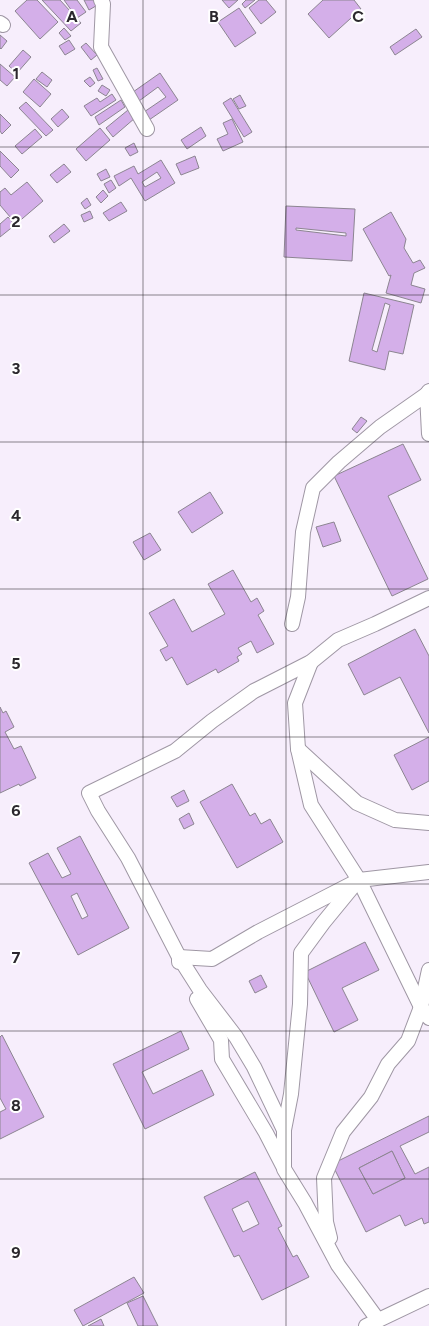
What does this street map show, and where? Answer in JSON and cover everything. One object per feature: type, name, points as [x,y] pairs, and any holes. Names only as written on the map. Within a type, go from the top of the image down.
[{"type":"street","points":[[101,0],[103,4],[101,47],[147,129]]},
{"type":"street","points":[[428,392],[429,434]]},
{"type":"street","points":[[292,624],[298,597],[303,532],[313,488],[338,462],[380,427],[428,392]]},
{"type":"street","points":[[284,1130],[254,1067],[236,1037],[200,990],[179,957],[128,858],[88,792],[175,751],[212,721],[254,691],[311,662],[338,640],[429,598]]},
{"type":"street","points":[[311,662],[295,703],[298,749],[311,805],[359,880],[425,1012]]},
{"type":"street","points":[[298,749],[357,803],[395,820],[429,823]]},
{"type":"street","points":[[179,957],[212,959],[267,927],[359,880],[429,872]]},
{"type":"street","points":[[284,1169],[284,1130],[296,1046],[300,1004],[301,953],[323,922],[359,880]]},
{"type":"street","points":[[179,957],[178,968],[221,1040],[222,1059],[266,1133],[338,1266],[372,1323],[429,1296]]},
{"type":"street","points":[[338,1266],[326,1222],[324,1178],[343,1132],[371,1097],[388,1064],[408,1041],[425,1012],[429,970]]},
{"type":"building","points":[[27,0],[37,0],[58,22],[40,39],[15,11]]},
{"type":"building","points":[[42,0],[60,0],[81,23],[71,31]]},
{"type":"building","points":[[64,0],[77,0],[86,12],[77,18]]},
{"type":"building","points":[[84,0],[99,0],[101,3],[89,10]]},
{"type":"building","points":[[222,0],[238,0],[229,8]]},
{"type":"building","points":[[246,0],[255,0],[245,8],[242,4]]},
{"type":"building","points":[[259,0],[266,0],[276,12],[261,24],[249,8]]},
{"type":"building","points":[[323,0],[354,0],[361,9],[329,38],[308,14]]},
{"type":"building","points":[[239,8],[256,33],[235,47],[218,22]]},
{"type":"building","points":[[64,28],[71,36],[65,40],[59,33]]},
{"type":"building","points":[[416,29],[422,37],[395,55],[390,47]]},
{"type":"building","points":[[0,35],[7,41],[1,49],[0,48]]},
{"type":"building","points":[[69,40],[75,49],[65,55],[59,46]]},
{"type":"building","points":[[86,43],[97,55],[91,60],[81,47]]},
{"type":"building","points":[[23,50],[31,57],[17,73],[9,66]]},
{"type":"building","points":[[0,64],[15,77],[7,86],[0,80]]},
{"type":"building","points":[[97,68],[103,79],[98,81],[93,70]]},
{"type":"building","points":[[42,72],[52,80],[47,87],[36,79]]},
{"type":"building","points":[[160,73],[178,100],[149,120],[144,112],[166,97],[158,87],[139,101],[133,92]]},
{"type":"building","points":[[90,77],[95,83],[90,87],[84,81]]},
{"type":"building","points":[[34,79],[51,94],[40,107],[23,92]]},
{"type":"building","points":[[102,85],[110,90],[106,96],[98,91]]},
{"type":"building","points":[[112,94],[116,100],[91,116],[84,106],[97,98],[100,102]]},
{"type":"building","points":[[240,95],[246,106],[239,109],[233,99]]},
{"type":"building","points":[[231,98],[252,132],[244,137],[223,103]]},
{"type":"building","points":[[121,100],[125,107],[99,125],[95,117]]},
{"type":"building","points":[[26,102],[53,130],[46,136],[19,108]]},
{"type":"building","points":[[62,109],[69,117],[58,127],[51,119]]},
{"type":"building","points":[[128,110],[135,118],[113,137],[106,128]]},
{"type":"building","points":[[0,114],[11,125],[2,134],[0,131]]},
{"type":"building","points":[[232,119],[243,142],[223,151],[217,139],[228,134],[223,123]]},
{"type":"building","points":[[201,127],[206,136],[187,149],[181,140]]},
{"type":"building","points":[[100,128],[110,140],[86,161],[76,149]]},
{"type":"building","points":[[35,129],[42,137],[22,154],[15,146]]},
{"type":"building","points":[[134,143],[138,152],[130,156],[125,148]]},
{"type":"building","points":[[0,151],[19,170],[11,178],[0,166]]},
{"type":"building","points":[[195,156],[199,168],[181,175],[176,164]]},
{"type":"building","points":[[161,160],[175,183],[145,201],[131,178],[119,186],[114,176],[134,166],[138,174]],"holes":[[[157,172],[161,178],[145,187],[142,182]]]},
{"type":"building","points":[[64,164],[71,172],[57,183],[50,175]]},
{"type":"building","points":[[106,169],[110,177],[101,181],[97,174]]},
{"type":"building","points":[[111,180],[116,188],[109,193],[104,184]]},
{"type":"building","points":[[27,182],[43,201],[16,224],[0,205],[0,192],[5,188],[11,195]]},
{"type":"building","points":[[103,190],[108,196],[101,203],[96,197]]},
{"type":"building","points":[[87,198],[91,205],[85,209],[81,203]]},
{"type":"building","points":[[121,202],[127,211],[109,221],[103,213]]},
{"type":"building","points":[[286,206],[355,209],[352,261],[284,257]],"holes":[[[296,228],[346,233],[346,236],[296,230]]]},
{"type":"building","points":[[90,211],[93,218],[84,222],[81,215]]},
{"type":"building","points":[[391,212],[406,239],[404,248],[413,263],[420,260],[425,268],[414,273],[411,285],[425,289],[421,303],[386,293],[391,275],[389,276],[363,229]]},
{"type":"building","points":[[8,217],[15,225],[0,237],[0,224]]},
{"type":"building","points":[[64,224],[70,231],[54,243],[49,236]]},
{"type":"building","points":[[364,293],[414,305],[403,354],[389,351],[385,370],[349,361]],"holes":[[[385,303],[390,305],[377,352],[372,350]]]},
{"type":"building","points":[[361,417],[367,421],[357,433],[352,429]]},
{"type":"building","points":[[403,444],[421,480],[388,496],[428,579],[392,596],[334,476]]},
{"type":"building","points":[[210,492],[223,513],[192,533],[178,512]]},
{"type":"building","points":[[334,522],[341,541],[323,547],[316,527]]},
{"type":"building","points":[[150,533],[161,550],[144,560],[133,542]]},
{"type":"building","points":[[233,570],[251,602],[257,598],[264,611],[258,615],[274,644],[257,653],[251,641],[238,648],[242,654],[237,657],[239,661],[218,673],[216,669],[187,685],[172,657],[166,661],[160,650],[168,646],[149,613],[174,599],[192,632],[225,614],[208,584]]},
{"type":"building","points":[[415,629],[429,656],[429,733],[400,677],[364,695],[348,664]]},
{"type":"building","points":[[0,707],[3,713],[6,711],[14,727],[5,732],[14,749],[21,746],[36,778],[0,793]]},
{"type":"building","points":[[429,737],[429,781],[412,790],[394,755]]},
{"type":"building","points":[[232,784],[250,816],[255,813],[261,824],[270,819],[283,842],[237,868],[200,802]]},
{"type":"building","points":[[184,790],[189,801],[177,807],[171,797]]},
{"type":"building","points":[[189,813],[194,824],[184,829],[179,819]]},
{"type":"building","points":[[80,836],[129,928],[78,955],[29,863],[48,853],[62,878],[71,874],[57,848]],"holes":[[[77,893],[88,916],[82,919],[71,896]]]},
{"type":"building","points":[[365,942],[379,970],[342,988],[358,1020],[334,1032],[305,972]]},
{"type":"building","points":[[261,975],[267,987],[255,993],[249,981]]},
{"type":"building","points":[[181,1031],[189,1049],[142,1072],[153,1094],[202,1070],[214,1095],[145,1129],[113,1064]]},
{"type":"building","points":[[2,1035],[44,1117],[0,1139],[0,1112],[6,1109],[0,1098],[0,1037]]},
{"type":"building","points":[[429,1116],[429,1132],[400,1146],[415,1174],[429,1167],[429,1222],[424,1224],[422,1218],[405,1226],[400,1215],[366,1232],[332,1164]],"holes":[[[392,1151],[405,1178],[373,1194],[359,1168]]]},
{"type":"building","points":[[392,1151],[405,1178],[373,1194],[359,1168]]},
{"type":"building","points":[[255,1172],[282,1226],[278,1228],[293,1257],[297,1255],[309,1277],[262,1300],[239,1255],[234,1257],[204,1197]],"holes":[[[248,1201],[259,1224],[243,1232],[232,1209]]]},
{"type":"building","points":[[134,1277],[144,1293],[83,1326],[74,1310]]},
{"type":"building","points":[[143,1296],[158,1326],[138,1326],[127,1303]]},
{"type":"building","points":[[101,1319],[104,1326],[88,1326]]}]
